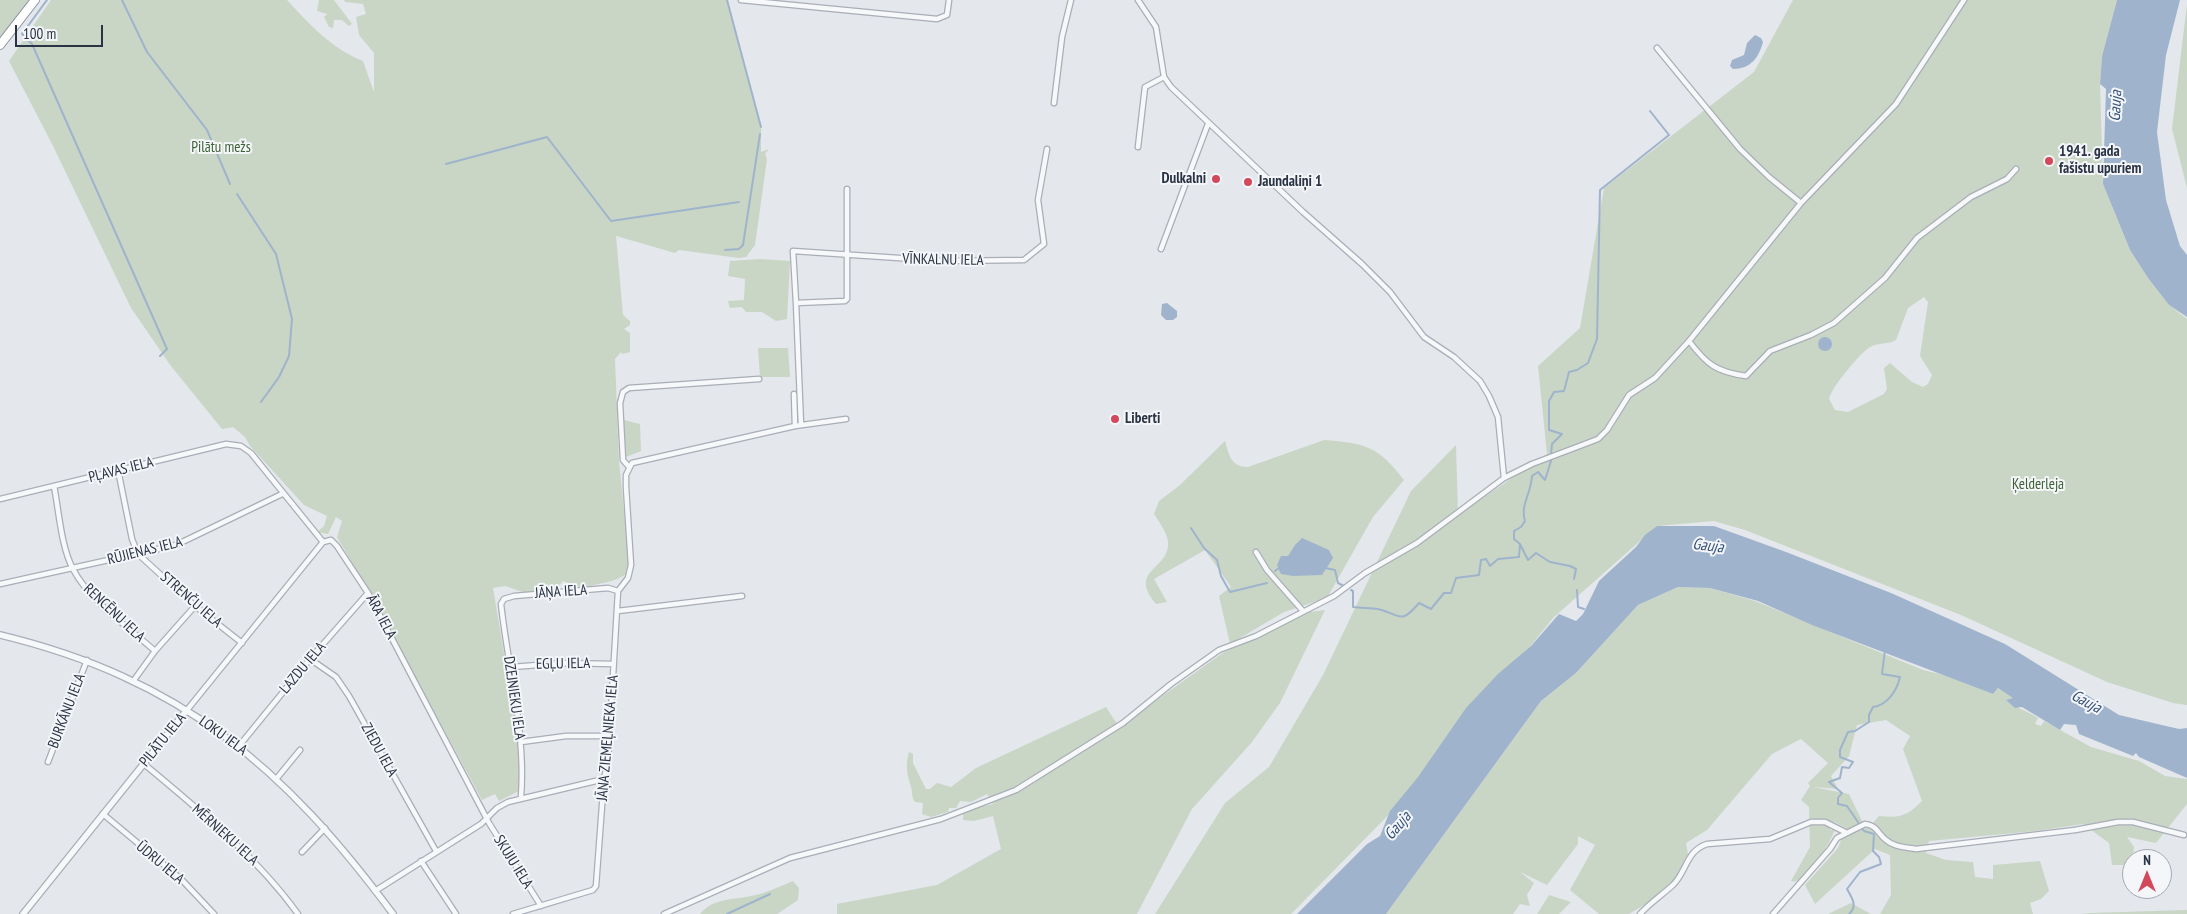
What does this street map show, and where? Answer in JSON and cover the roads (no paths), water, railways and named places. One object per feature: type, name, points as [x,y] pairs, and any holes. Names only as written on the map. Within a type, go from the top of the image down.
[{"type":"highway","points":[[0,45],[35,0]]},
{"type":"street","points":[[741,0],[938,19],[947,16],[949,0]]},
{"type":"street","points":[[1054,103],[1062,37],[1071,0]]},
{"type":"street","points":[[1138,0],[1156,27],[1164,77],[1170,87],[1362,264],[1390,292],[1424,337],[1454,357],[1480,381],[1498,417],[1504,478]]},
{"type":"street","points":[[664,914],[790,858],[941,819],[1016,790],[1122,723],[1171,684],[1219,650],[1256,636],[1334,596],[1365,573],[1418,543],[1504,478],[1532,464],[1598,440],[1607,430],[1629,395],[1655,378],[1689,341],[1801,203],[1896,104],[1964,0]]},
{"type":"street","points":[[1657,48],[1740,149],[1769,177],[1801,203]]},
{"type":"street","points":[[1138,148],[1145,87],[1164,77]]},
{"type":"street","points":[[1162,249],[1208,124]]},
{"type":"street","name":"VĪNKALNU IELA","points":[[796,303],[793,251],[944,261],[1024,260],[1044,244],[1038,200],[1047,149]]},
{"type":"street","points":[[1689,341],[1703,360],[1723,373],[1746,376],[1770,351],[1811,335],[1834,323],[1885,278],[1917,238],[1971,197],[2007,179],[2016,169]]},
{"type":"street","points":[[801,425],[796,303],[845,302],[847,300],[847,189]]},
{"type":"street","points":[[629,467],[623,460],[620,403],[623,392],[629,388],[759,379]]},
{"type":"street","points":[[794,394],[795,426]]},
{"type":"street","points":[[618,591],[628,578],[631,565],[626,487],[629,467],[632,463],[795,426],[846,420]]},
{"type":"street","name":"PĻAVAS IELA","points":[[0,498],[226,444],[241,446]]},
{"type":"street","name":"ĀRA IELA","points":[[241,446],[251,453],[282,494],[323,542],[331,540],[337,546],[368,593],[487,817]]},
{"type":"street","name":"STRENČU IELA","points":[[118,470],[132,538],[138,554],[195,606],[242,643]]},
{"type":"street","name":"RENCĒNU IELA","points":[[54,486],[72,568],[81,583],[155,650]]},
{"type":"street","name":"RŪJIENAS IELA","points":[[0,584],[176,545],[282,494]]},
{"type":"street","name":"PILĀTU IELA","points":[[22,914],[323,542]]},
{"type":"street","points":[[1256,552],[1267,570],[1304,611]]},
{"type":"street","name":"JĀŅA IELA","points":[[504,599],[514,596],[559,591],[608,588],[618,591]]},
{"type":"street","name":"JĀŅA ZIEMEĻNIEKA IELA","points":[[541,906],[593,890],[596,886],[604,778],[608,762],[610,736],[618,591]]},
{"type":"street","name":"LAZDU IELA","points":[[240,746],[310,659],[368,593]]},
{"type":"street","points":[[618,611],[742,596]]},
{"type":"street","name":"DZEJNIEKU IELA","points":[[504,599],[501,604],[512,667],[524,771],[522,798]]},
{"type":"street","points":[[134,680],[155,650],[195,606]]},
{"type":"street","name":"LOKU IELA","points":[[0,635],[87,660],[134,680],[187,710],[240,746],[276,778],[325,828],[394,914]]},
{"type":"street","name":"ZIEDU IELA","points":[[310,659],[336,677],[436,851]]},
{"type":"street","name":"BURKĀNU IELA","points":[[48,762],[87,660]]},
{"type":"street","name":"EGĻU IELA","points":[[512,667],[564,663],[614,664]]},
{"type":"street","points":[[521,742],[566,736],[610,736]]},
{"type":"street","points":[[276,778],[300,750]]},
{"type":"street","name":"MĒRNIEKU IELA","points":[[144,764],[216,825],[262,869],[298,914]]},
{"type":"street","points":[[375,891],[481,824],[497,808],[522,798],[604,778]]},
{"type":"street","name":"ŪDRU IELA","points":[[103,814],[182,880],[214,914]]},
{"type":"street","name":"SKUJU IELA","points":[[487,817],[541,906]]},
{"type":"street","points":[[1640,914],[1674,884],[1689,856],[1700,846],[1770,839],[1811,822],[1825,822],[1845,832]]},
{"type":"street","points":[[1773,914],[1830,849],[1837,838],[1857,826],[1865,824],[1876,828],[1884,839],[1894,846],[1916,849],[2075,830],[2118,822],[2133,822],[2184,835]]},
{"type":"street","points":[[302,852],[325,828]]},
{"type":"street","points":[[420,861],[456,914]]},
{"type":"street","points":[[513,914],[541,906]]},
{"type":"water","name":"Gauja","points":[[2117,0],[2180,0],[2166,55],[2157,132],[2166,200],[2180,246],[2187,255],[2187,317],[2169,305],[2148,278],[2130,250],[2103,184],[2106,89],[2100,84],[2102,56]]},
{"type":"water","points":[[1755,35],[1761,38],[1763,42],[1759,53],[1745,67],[1733,69],[1730,66],[1732,60],[1744,55],[1747,43]]},
{"type":"water","points":[[1167,303],[1177,311],[1177,317],[1173,320],[1166,320],[1161,315],[1162,304]]},
{"type":"water","points":[[1822,337],[1828,337],[1832,344],[1828,351],[1822,351],[1818,347],[1818,341]]},
{"type":"water","name":"Gauja","points":[[1657,526],[1714,526],[1786,552],[1891,593],[2005,644],[2119,715],[2179,729],[2187,728],[2187,778],[2139,757],[2136,753],[2133,756],[2079,734],[2076,725],[2064,724],[2060,730],[2022,707],[2015,708],[2006,700],[2013,698],[1998,688],[1993,694],[1812,625],[1758,601],[1710,588],[1678,587],[1638,605],[1576,673],[1541,701],[1386,914],[1297,914],[1367,844],[1380,836],[1390,811],[1418,777],[1466,708],[1498,674],[1531,646],[1559,614],[1576,621],[1583,614],[1599,581],[1636,547],[1645,535]]},
{"type":"water","points":[[1302,538],[1329,550],[1333,558],[1322,575],[1293,576],[1281,574],[1277,565],[1281,556],[1288,556]]},
{"type":"waterway","points":[[47,0],[22,34],[32,44],[167,349],[160,356]]},
{"type":"waterway","points":[[122,0],[147,52],[207,130],[230,184]]},
{"type":"waterway","points":[[727,0],[761,127]]},
{"type":"waterway","points":[[1551,454],[1552,444],[1562,434],[1549,430],[1549,401],[1554,392],[1564,391],[1569,372],[1577,370],[1588,363],[1597,339],[1600,190],[1669,135],[1650,111]]},
{"type":"waterway","points":[[725,250],[739,249],[743,245],[760,134]]},
{"type":"waterway","points":[[446,164],[547,137],[611,221],[739,202]]},
{"type":"waterway","points":[[237,194],[276,254],[292,319],[289,356],[279,377],[261,402]]},
{"type":"waterway","points":[[1520,544],[1514,539],[1514,531],[1521,527],[1525,521],[1524,510],[1532,476],[1538,472],[1545,480],[1551,461]]},
{"type":"waterway","points":[[1191,528],[1204,548],[1217,560],[1221,576],[1230,592],[1267,583]]},
{"type":"waterway","points":[[1351,590],[1353,591],[1353,607],[1378,609],[1400,616],[1408,614],[1419,603],[1431,609],[1444,593],[1451,593],[1456,578],[1479,575],[1481,560],[1486,559],[1490,566],[1498,559],[1519,557],[1520,544],[1528,560],[1536,553],[1550,562],[1576,569],[1574,579]]},
{"type":"waterway","points":[[1275,571],[1279,568]]},
{"type":"waterway","points":[[1325,568],[1335,570],[1338,583],[1344,586]]},
{"type":"waterway","points":[[1577,590],[1578,607],[1584,609]]},
{"type":"waterway","points":[[1849,914],[1854,905],[1847,889],[1860,872],[1881,864],[1879,857],[1873,851],[1874,834],[1864,831],[1847,806],[1838,804],[1838,798],[1842,793],[1829,782],[1840,778],[1842,767],[1849,768],[1853,762],[1840,757],[1840,750],[1848,732],[1855,731],[1869,722],[1869,715],[1873,707],[1887,700],[1897,687],[1900,677],[1882,674],[1885,650]]},
{"type":"waterway","points":[[727,914],[770,894]]},
{"type":"place","name":"1941. gada fašistu upuriem","points":[[2049,161]]},
{"type":"place","name":"Dulkalni","points":[[1216,179]]},
{"type":"place","name":"Jaundaliņi 1","points":[[1248,182]]},
{"type":"place","name":"Liberti","points":[[1115,419]]},
{"type":"park label","name":"Pilātu mežs","points":[[221,148]]},
{"type":"park label","name":"Ķelderleja","points":[[2038,485]]}]
